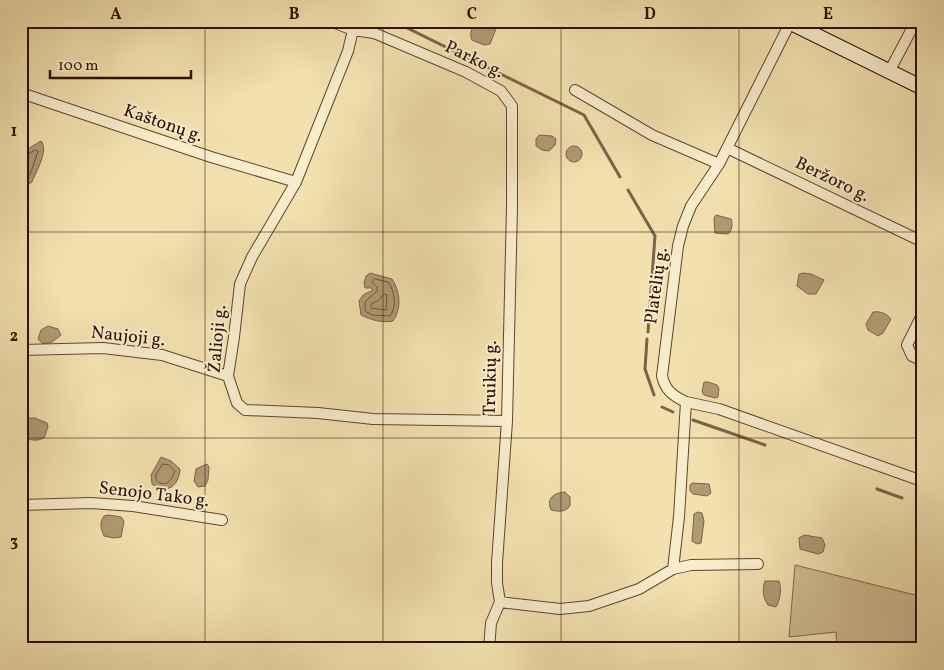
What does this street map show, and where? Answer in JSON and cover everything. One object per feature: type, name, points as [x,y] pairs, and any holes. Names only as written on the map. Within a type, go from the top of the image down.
[{"type":"main road","points":[[789,22],[923,88]]},
{"type":"street","name":"Parko g.","points":[[330,21],[353,30],[374,33],[466,72],[501,91],[512,106]]},
{"type":"street","points":[[890,72],[916,21]]},
{"type":"street","name":"Platelių g.","points":[[686,402],[674,397],[666,389],[662,376],[678,246],[683,226],[691,206],[719,164],[789,22]]},
{"type":"street","name":"Žalioji g.","points":[[353,30],[348,51],[296,182],[252,257],[240,284],[228,376],[237,403],[245,410],[318,413],[373,419],[507,421]]},
{"type":"street","points":[[575,90],[652,135],[719,164]]},
{"type":"street","name":"Kaštonų g.","points":[[21,93],[211,157],[296,182]]},
{"type":"street","name":"Truikių g.","points":[[489,649],[491,623],[500,602],[497,583],[497,563],[507,421],[512,216],[512,106]]},
{"type":"street","name":"Beržoro g.","points":[[727,148],[923,242]]},
{"type":"street","points":[[923,313],[907,345],[912,356],[923,361]]},
{"type":"street","name":"Naujoji g.","points":[[21,350],[103,348],[162,355],[228,376]]},
{"type":"street","points":[[673,569],[679,517],[686,402],[719,409],[922,481]]},
{"type":"street","name":"Senojo Tako g.","points":[[21,506],[91,503],[133,506],[222,520]]},
{"type":"street","points":[[500,602],[560,609],[589,606],[638,589],[673,569],[691,566],[758,564]]},
{"type":"shaded area","points":[[795,565],[923,597],[923,649],[837,649],[836,632],[789,637]]},
{"type":"water","points":[[477,21],[499,21],[490,44],[484,45],[472,40],[472,30]]},
{"type":"water","points":[[539,135],[552,136],[556,139],[555,145],[549,151],[542,150],[536,146],[536,139]]},
{"type":"water","points":[[41,141],[44,150],[41,161],[32,182],[29,184],[25,183],[21,177],[21,153]]},
{"type":"water","points":[[574,146],[580,148],[582,154],[580,160],[574,162],[568,160],[566,154],[568,148]]},
{"type":"water","points":[[716,215],[731,219],[732,227],[728,234],[715,233],[714,218]]},
{"type":"water","points":[[370,273],[392,279],[395,284],[399,305],[393,321],[377,321],[361,315],[359,301],[363,295],[373,290],[365,288],[364,283],[366,276]]},
{"type":"water","points":[[799,274],[811,274],[824,280],[816,294],[808,294],[797,286]]},
{"type":"water","points":[[873,312],[883,313],[891,319],[883,333],[878,336],[868,330],[866,324]]},
{"type":"water","points":[[48,326],[58,329],[61,335],[52,342],[43,344],[38,339],[41,330]]},
{"type":"water","points":[[704,382],[717,385],[719,389],[718,397],[704,395],[702,392]]},
{"type":"water","points":[[29,418],[35,418],[47,423],[48,427],[44,438],[30,440],[24,436],[23,429]]},
{"type":"water","points":[[161,457],[171,461],[180,469],[175,484],[167,489],[152,484],[151,475]]},
{"type":"water","points":[[207,464],[209,467],[208,480],[205,486],[198,487],[194,481],[196,469]]},
{"type":"water","points":[[692,483],[709,484],[711,493],[707,496],[693,494],[690,491]]},
{"type":"water","points":[[565,492],[570,497],[570,506],[562,511],[551,510],[550,499],[557,494]]},
{"type":"water","points":[[702,513],[704,521],[701,543],[697,544],[692,541],[694,514]]},
{"type":"water","points":[[104,516],[121,517],[124,521],[121,537],[104,536],[101,521]]},
{"type":"water","points":[[804,535],[822,538],[825,545],[823,552],[818,554],[800,549],[799,538]]},
{"type":"water","points":[[765,581],[779,581],[780,594],[776,607],[768,605],[765,599],[763,590]]},
{"type":"waterway","points":[[393,21],[584,115],[620,177]]},
{"type":"waterway","points":[[628,190],[655,236],[648,332]]},
{"type":"waterway","points":[[647,339],[645,369],[654,395]]},
{"type":"waterway","points":[[662,407],[673,412]]},
{"type":"waterway","points":[[693,420],[765,445]]},
{"type":"waterway","points":[[877,489],[902,498]]}]
